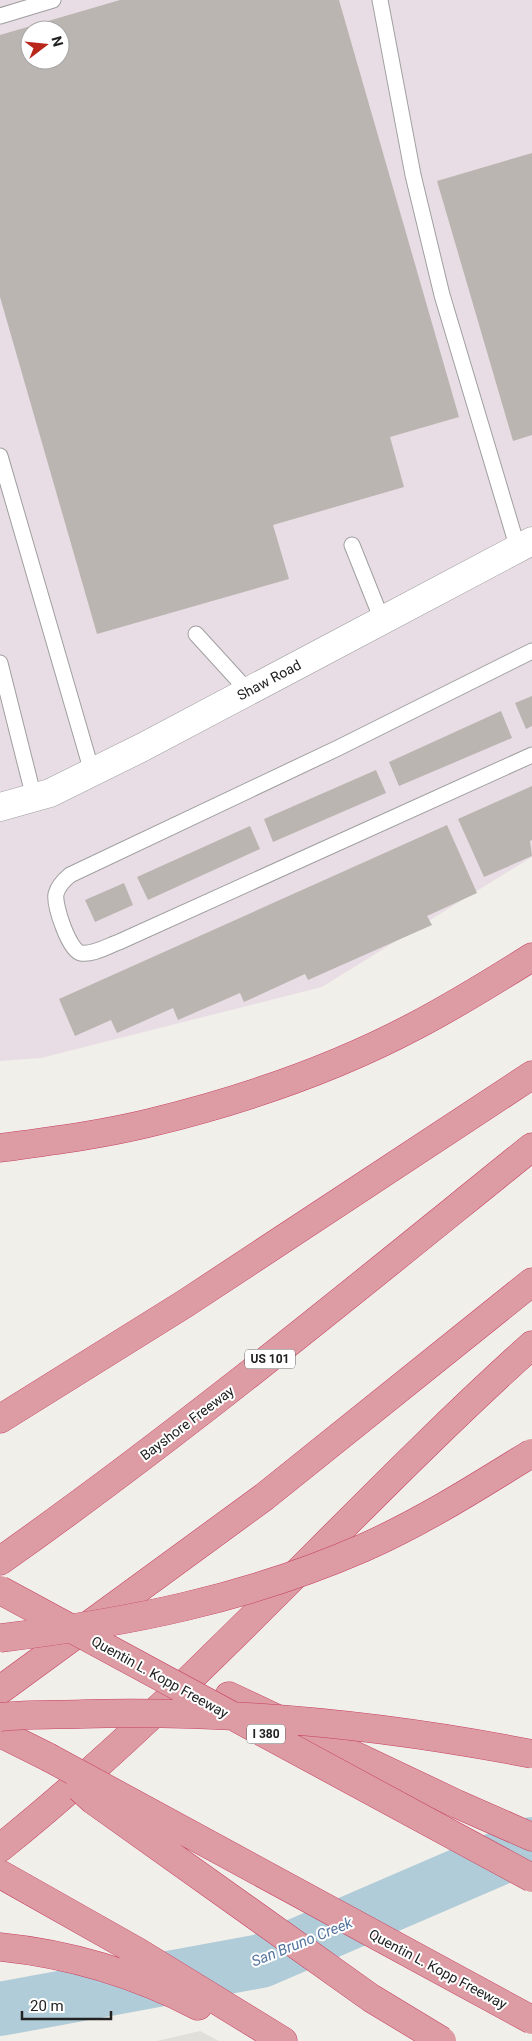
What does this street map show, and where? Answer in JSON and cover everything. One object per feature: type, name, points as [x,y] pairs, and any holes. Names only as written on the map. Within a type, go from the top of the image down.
[{"type":"highway","points":[[0,1148],[75,1138],[148,1124],[227,1102],[297,1078],[414,1027],[474,994],[532,957]]},
{"type":"highway","points":[[0,1419],[186,1303],[532,1074]]},
{"type":"highway","name":"Bayshore Freeway","points":[[0,1561],[119,1475],[222,1396],[532,1147]]},
{"type":"highway","points":[[0,1690],[264,1497],[532,1282]]},
{"type":"highway","points":[[0,1848],[136,1731],[220,1651],[394,1476],[532,1345]]},
{"type":"highway","points":[[0,1638],[88,1628],[182,1609],[281,1580],[364,1547],[443,1507],[532,1453]]},
{"type":"highway","points":[[0,1586],[457,1804],[532,1837]]},
{"type":"highway","name":"Quentin L. Kopp Freeway","points":[[0,1590],[532,1878]]},
{"type":"highway","points":[[0,1716],[118,1713],[229,1715],[408,1732],[532,1754]]},
{"type":"highway","name":"Quentin L. Kopp Freeway","points":[[0,1733],[48,1757],[532,2020]]},
{"type":"highway","points":[[48,1757],[93,1800],[371,1998],[442,2041]]},
{"type":"highway","points":[[0,1874],[138,1952],[283,2041]]},
{"type":"highway","points":[[0,1947],[80,1960],[133,1976],[190,2002],[265,2041]]},
{"type":"street","name":"Shaw Road","points":[[0,807],[50,793],[248,692],[525,545]]},
{"type":"lane","points":[[0,16],[53,0]]},
{"type":"lane","points":[[380,0],[413,174],[442,295],[525,545]]},
{"type":"lane","points":[[0,456],[92,772]]},
{"type":"lane","points":[[352,545],[382,620]]},
{"type":"lane","points":[[196,634],[248,692]]},
{"type":"lane","points":[[532,652],[338,748],[70,875],[60,886],[56,900],[70,943],[76,952],[82,954],[119,942],[532,755]]},
{"type":"lane","points":[[0,664],[34,798]]},
{"type":"shaded area","points":[[0,0],[532,0],[532,857],[322,987],[41,1058],[0,1061]]},
{"type":"shaded area","points":[[200,2031],[219,2041],[157,2041]]},
{"type":"building","points":[[120,0],[339,0],[459,417],[390,437],[404,487],[273,525],[289,579],[97,634],[0,297],[0,35],[20,29],[20,70],[70,70],[70,20],[51,20]]},
{"type":"building","points":[[532,153],[532,435],[513,441],[437,181]]},
{"type":"building","points":[[532,696],[532,726],[526,729],[515,703]]},
{"type":"building","points":[[501,711],[512,738],[399,786],[389,762]]},
{"type":"building","points":[[376,770],[386,793],[273,842],[264,819]]},
{"type":"building","points":[[532,786],[532,840],[530,841],[532,856],[484,877],[458,819]]},
{"type":"building","points":[[447,825],[477,893],[427,916],[432,925],[308,980],[305,974],[244,1002],[240,993],[178,1020],[173,1008],[117,1033],[111,1020],[75,1036],[59,999]]},
{"type":"building","points":[[250,826],[260,849],[148,900],[137,877]]},
{"type":"building","points":[[124,883],[133,905],[95,922],[85,900]]},
{"type":"waterway","name":"San Bruno Creek","points":[[0,2009],[261,1961],[532,1844]]}]
